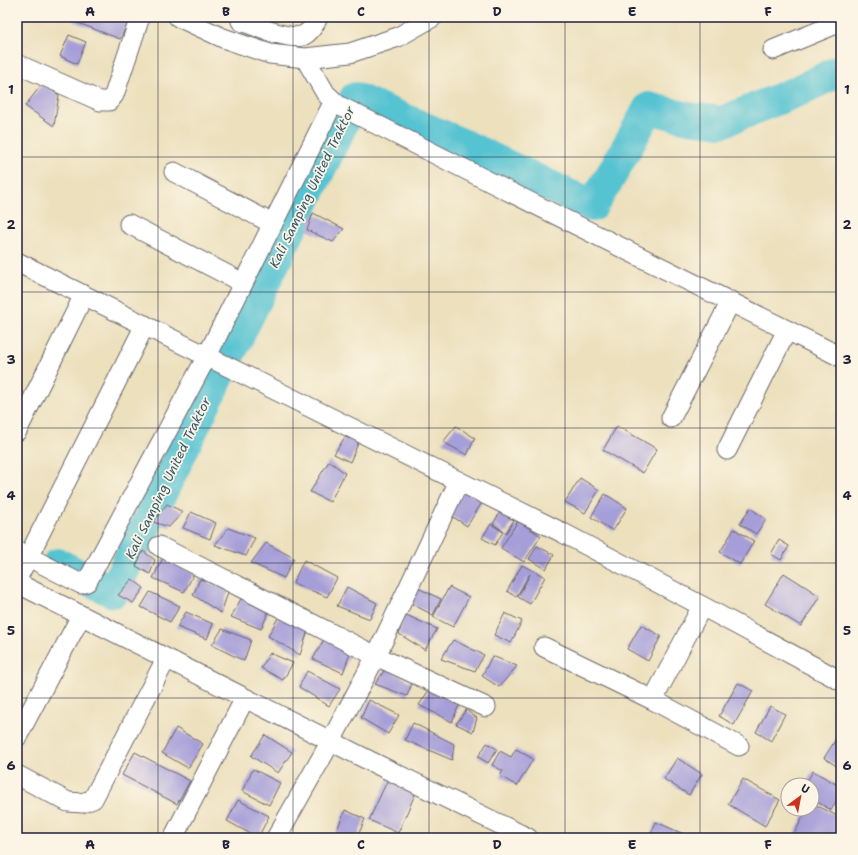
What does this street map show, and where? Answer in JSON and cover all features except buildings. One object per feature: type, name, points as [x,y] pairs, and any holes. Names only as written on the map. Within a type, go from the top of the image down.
[{"type":"street","points":[[17,64],[100,101],[109,101],[114,94],[140,17]]},
{"type":"street","points":[[178,17],[223,38],[270,54],[305,58],[350,53],[398,38],[433,17]]},
{"type":"street","points":[[223,38],[242,19],[285,36],[302,36],[313,27],[318,17]]},
{"type":"street","points":[[773,50],[841,22]]},
{"type":"street","points":[[305,58],[326,94],[342,106],[841,357]]},
{"type":"street","points":[[21,568],[81,584],[87,582],[216,361],[243,283],[272,224],[342,106]]},
{"type":"street","points":[[174,172],[272,224]]},
{"type":"street","points":[[129,224],[243,283]]},
{"type":"street","points":[[17,262],[459,481],[702,606],[841,681]]},
{"type":"street","points":[[17,431],[84,295]]},
{"type":"street","points":[[671,418],[731,302]]},
{"type":"street","points":[[21,568],[144,325]]},
{"type":"street","points":[[727,450],[787,330]]},
{"type":"street","points":[[276,838],[331,741],[376,656],[459,481]]},
{"type":"street","points":[[159,546],[376,656],[486,707]]},
{"type":"street","points":[[21,568],[81,616],[528,838]]},
{"type":"street","points":[[653,700],[702,606]]},
{"type":"street","points":[[17,737],[81,616]]},
{"type":"street","points":[[544,647],[653,700],[739,746]]},
{"type":"street","points":[[17,775],[68,802],[82,803],[93,799],[166,659]]},
{"type":"street","points":[[173,838],[245,698]]},
{"type":"waterway","name":"Kali Samping United Traktor","points":[[58,564],[113,592],[355,98],[464,145],[592,206],[649,108],[688,118],[722,122],[798,91],[841,70]]}]
